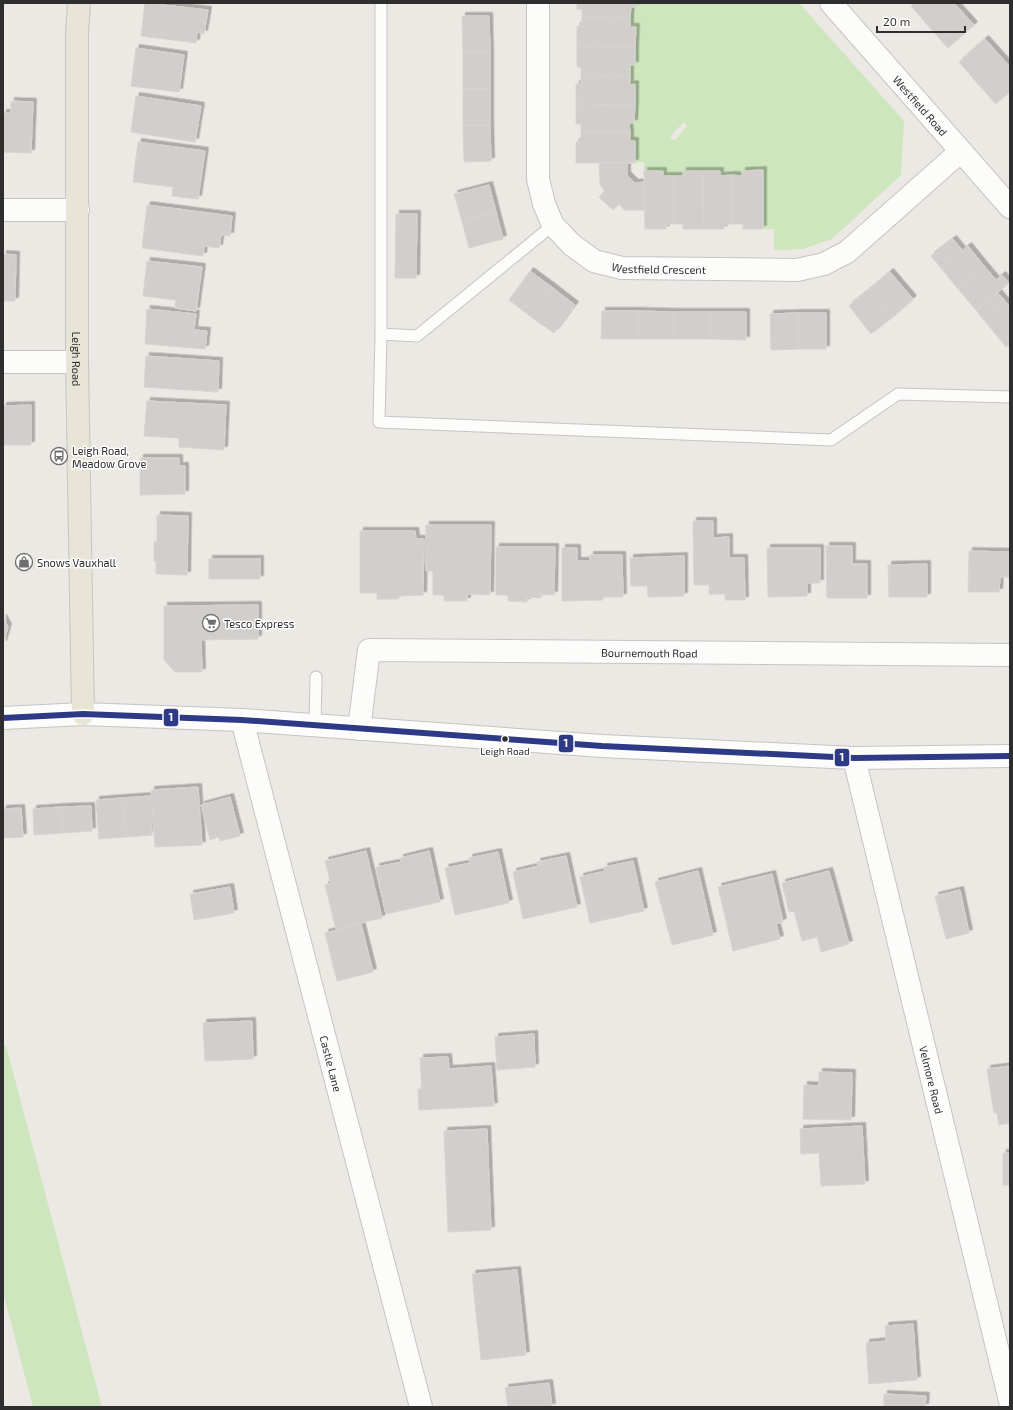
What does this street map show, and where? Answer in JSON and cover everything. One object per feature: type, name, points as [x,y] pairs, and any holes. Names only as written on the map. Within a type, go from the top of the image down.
[{"type":"main road","name":"Leigh Road","points":[[79,3],[77,32],[77,362],[83,714]]},
{"type":"street","name":"Westfield Crescent","points":[[538,3],[538,179],[544,204],[553,225],[572,246],[594,261],[622,268],[797,270],[810,268],[829,262],[847,252],[961,151]]},
{"type":"street","name":"Westfield Road","points":[[831,3],[1010,207]]},
{"type":"street","points":[[3,210],[78,210]]},
{"type":"street","points":[[3,362],[77,362]]},
{"type":"street","name":"Bournemouth Road","points":[[359,729],[369,650],[1010,655]]},
{"type":"street","points":[[3,718],[83,714],[242,720],[602,746],[854,758],[1010,756]]},
{"type":"street","name":"Castle Lane","points":[[242,720],[421,1407]]},
{"type":"street","name":"Velmore Road","points":[[854,758],[1010,1401]]},
{"type":"lane","points":[[381,3],[382,334],[379,422],[831,440],[898,394],[1010,397]]},
{"type":"lane","points":[[382,334],[417,336],[553,225]]},
{"type":"lane","points":[[315,725],[316,677]]},
{"type":"green space","points":[[636,3],[799,3],[904,121],[901,175],[832,239],[803,249],[774,250],[774,229],[763,229],[762,170],[742,171],[742,176],[720,176],[720,171],[683,171],[683,176],[663,176],[663,171],[644,171],[644,162],[635,163],[630,141],[629,123],[634,123],[635,85],[630,85],[630,65],[635,65],[636,27],[630,27],[631,7],[636,7]],"holes":[[[684,122],[687,126],[675,140],[671,139],[671,135]]]},
{"type":"green space","points":[[6,1046],[102,1407],[33,1407],[3,1292],[3,1047]]},
{"type":"building","points":[[145,3],[208,10],[204,34],[197,32],[196,43],[141,36]]},
{"type":"building","points":[[577,3],[636,3],[636,7],[631,7],[630,18],[582,17],[582,9],[577,9]]},
{"type":"building","points":[[914,3],[955,4],[929,27],[911,6]]},
{"type":"building","points":[[955,4],[974,25],[948,48],[929,27]]},
{"type":"building","points":[[462,16],[489,16],[490,52],[463,53]]},
{"type":"building","points":[[582,17],[630,18],[630,27],[636,27],[635,47],[577,46],[577,26],[582,26]]},
{"type":"building","points":[[985,39],[1003,59],[977,83],[959,62]]},
{"type":"building","points":[[577,46],[635,47],[635,65],[630,65],[630,76],[581,75],[581,67],[577,67]]},
{"type":"building","points":[[136,48],[184,55],[179,92],[131,86]]},
{"type":"building","points":[[490,52],[490,89],[463,89],[463,53]]},
{"type":"building","points":[[1003,59],[1010,67],[1010,91],[996,104],[977,83]]},
{"type":"building","points":[[581,75],[630,76],[630,85],[635,84],[635,105],[576,104],[576,84],[581,84]]},
{"type":"building","points":[[463,89],[490,89],[490,125],[463,126]]},
{"type":"building","points":[[136,96],[201,106],[195,142],[131,132]]},
{"type":"building","points":[[11,101],[33,102],[31,153],[3,152],[3,113],[11,113]]},
{"type":"building","points":[[576,104],[635,105],[634,123],[629,123],[630,133],[581,133],[581,124],[576,124]]},
{"type":"building","points":[[490,125],[491,161],[464,162],[463,126]]},
{"type":"building","points":[[581,133],[630,133],[630,141],[635,141],[635,163],[576,163],[576,142],[581,142]]},
{"type":"building","points":[[138,142],[205,151],[198,199],[172,196],[173,187],[133,182]]},
{"type":"building","points":[[599,163],[627,163],[627,175],[635,183],[644,182],[644,210],[624,210],[619,204],[613,210],[599,197],[605,191],[600,185]]},
{"type":"building","points":[[763,170],[763,229],[743,229],[743,224],[732,224],[732,175],[742,176],[742,171]]},
{"type":"building","points":[[644,171],[663,171],[663,176],[674,176],[674,224],[666,224],[666,229],[645,229]]},
{"type":"building","points":[[683,171],[703,171],[704,229],[683,229],[683,224],[674,224],[674,176],[683,176]]},
{"type":"building","points":[[703,171],[720,171],[720,176],[732,175],[732,224],[724,224],[724,229],[704,229]]},
{"type":"building","points":[[489,185],[496,212],[462,221],[454,194]]},
{"type":"building","points":[[147,205],[232,216],[230,236],[221,235],[219,248],[204,246],[203,256],[142,248]]},
{"type":"building","points":[[496,212],[503,239],[469,248],[462,221]]},
{"type":"building","points":[[396,214],[417,214],[416,278],[395,278]]},
{"type":"building","points":[[953,239],[962,250],[941,268],[931,256]]},
{"type":"building","points":[[968,246],[985,267],[958,289],[941,268]]},
{"type":"building","points":[[3,254],[16,255],[15,301],[3,301]]},
{"type":"building","points":[[147,261],[202,267],[196,311],[175,308],[176,300],[143,296]]},
{"type":"building","points":[[985,267],[996,280],[1002,275],[1009,283],[976,310],[958,289]]},
{"type":"building","points":[[530,271],[553,288],[531,317],[509,300]]},
{"type":"building","points":[[890,272],[913,299],[893,317],[870,289]]},
{"type":"building","points":[[553,288],[575,305],[554,333],[531,317]]},
{"type":"building","points":[[870,289],[893,317],[871,334],[849,306]]},
{"type":"building","points":[[998,293],[1004,300],[982,318],[976,310]]},
{"type":"building","points":[[1004,300],[1010,307],[988,325],[982,318]]},
{"type":"building","points":[[1010,307],[1010,344],[1006,347],[988,325]]},
{"type":"building","points":[[147,309],[196,314],[194,330],[207,331],[205,349],[145,344]]},
{"type":"building","points":[[602,311],[638,311],[638,339],[601,339]]},
{"type":"building","points":[[638,311],[674,312],[674,339],[638,339]]},
{"type":"building","points":[[674,312],[710,312],[710,339],[674,339]]},
{"type":"building","points":[[710,312],[746,312],[746,340],[710,339]]},
{"type":"building","points":[[798,313],[826,313],[826,349],[799,349]]},
{"type":"building","points":[[798,313],[799,349],[771,350],[770,314]]},
{"type":"building","points":[[146,356],[219,361],[218,392],[144,387]]},
{"type":"building","points":[[147,401],[226,405],[224,450],[179,447],[179,438],[144,436]]},
{"type":"building","points":[[31,405],[31,445],[3,445],[3,406]]},
{"type":"building","points":[[140,458],[179,458],[179,466],[185,466],[185,494],[140,495]]},
{"type":"building","points":[[157,515],[188,516],[187,575],[156,574],[154,542],[157,542]]},
{"type":"building","points":[[693,521],[713,521],[713,538],[729,537],[729,558],[744,558],[745,600],[725,600],[725,594],[709,594],[709,585],[694,585]]},
{"type":"building","points":[[426,525],[491,525],[490,595],[467,594],[467,601],[444,601],[444,595],[433,595],[433,571],[426,571]]},
{"type":"building","points":[[360,531],[415,531],[416,539],[424,539],[423,595],[399,596],[399,599],[377,599],[377,593],[360,593]]},
{"type":"building","points":[[826,546],[852,546],[852,564],[867,564],[867,598],[827,598]]},
{"type":"building","points":[[496,547],[555,547],[554,595],[541,594],[541,598],[527,597],[527,602],[508,601],[508,595],[496,595]]},
{"type":"building","points":[[562,548],[577,548],[577,561],[590,561],[590,555],[622,555],[623,597],[603,597],[603,600],[562,601]]},
{"type":"building","points":[[767,548],[820,548],[820,583],[807,583],[807,596],[768,597]]},
{"type":"building","points":[[969,551],[1010,552],[1010,577],[1000,577],[999,592],[968,592]]},
{"type":"building","points":[[684,556],[684,596],[648,597],[647,586],[631,586],[630,558]]},
{"type":"building","points":[[209,559],[260,559],[260,579],[209,579]]},
{"type":"building","points":[[927,564],[927,597],[889,597],[888,565]]},
{"type":"building","name":"Tesco Express","points":[[258,605],[258,639],[201,640],[202,672],[175,672],[164,660],[164,606]]},
{"type":"building","points":[[3,618],[8,627],[3,644]]},
{"type":"building","points":[[198,787],[202,845],[155,847],[151,790]]},
{"type":"building","points":[[150,796],[152,835],[126,837],[122,798]]},
{"type":"building","points":[[230,797],[240,836],[220,841],[219,837],[210,840],[201,805]]},
{"type":"building","points":[[122,798],[126,837],[99,839],[96,800]]},
{"type":"building","points":[[91,806],[92,831],[63,833],[61,807]]},
{"type":"building","points":[[61,807],[63,833],[34,835],[33,809]]},
{"type":"building","points":[[21,808],[23,837],[3,838],[3,809]]},
{"type":"building","points":[[366,851],[382,918],[336,929],[325,885],[331,884],[325,861]]},
{"type":"building","points":[[429,851],[440,902],[386,914],[376,867],[401,862],[400,858]]},
{"type":"building","points":[[498,852],[509,903],[455,915],[445,868],[470,863],[469,858]]},
{"type":"building","points":[[566,856],[577,907],[523,919],[513,872],[538,866],[537,862]]},
{"type":"building","points":[[633,861],[644,911],[590,923],[580,877],[605,871],[604,867]]},
{"type":"building","points":[[698,871],[713,935],[672,945],[655,882]]},
{"type":"building","points":[[829,871],[849,944],[821,952],[817,937],[802,941],[794,911],[789,912],[782,883]]},
{"type":"building","points":[[772,874],[783,922],[776,924],[780,939],[733,951],[718,887]]},
{"type":"building","points":[[230,887],[234,913],[194,920],[190,894]]},
{"type":"building","points":[[960,890],[969,933],[946,939],[935,896]]},
{"type":"building","points":[[361,924],[373,972],[337,981],[325,933]]},
{"type":"building","points":[[252,1021],[253,1059],[205,1061],[203,1023]]},
{"type":"building","points":[[534,1034],[535,1067],[497,1070],[495,1037]]},
{"type":"building","points":[[448,1057],[449,1069],[491,1066],[494,1106],[419,1110],[418,1089],[422,1089],[420,1058]]},
{"type":"building","points":[[1010,1066],[1010,1123],[999,1125],[997,1113],[994,1113],[987,1069]]},
{"type":"building","points":[[819,1072],[852,1073],[851,1120],[803,1119],[804,1085],[819,1086]]},
{"type":"building","points":[[862,1126],[865,1184],[821,1186],[819,1153],[801,1154],[800,1129]]},
{"type":"building","points":[[487,1129],[491,1230],[448,1232],[444,1131]]},
{"type":"building","points":[[1003,1153],[1010,1153],[1010,1185],[1003,1185]]},
{"type":"building","points":[[517,1270],[526,1355],[481,1360],[472,1274]]},
{"type":"building","points":[[913,1324],[917,1380],[869,1384],[866,1343],[886,1341],[885,1326]]},
{"type":"building","points":[[549,1383],[552,1407],[508,1407],[505,1388]]},
{"type":"building","points":[[884,1394],[926,1396],[925,1407],[884,1407]]},
{"type":"transit line","name":"1","points":[[3,718],[83,714],[242,720],[602,746],[854,758],[1010,756]]},
{"type":"place","name":"Leigh Road, Meadow Grove","points":[[59,456]]},
{"type":"place","name":"Snows Vauxhall","points":[[24,562]]},
{"type":"place","name":"Tesco Express","points":[[211,623]]},
{"type":"place","name":"Leigh Road","points":[[505,739]]}]
